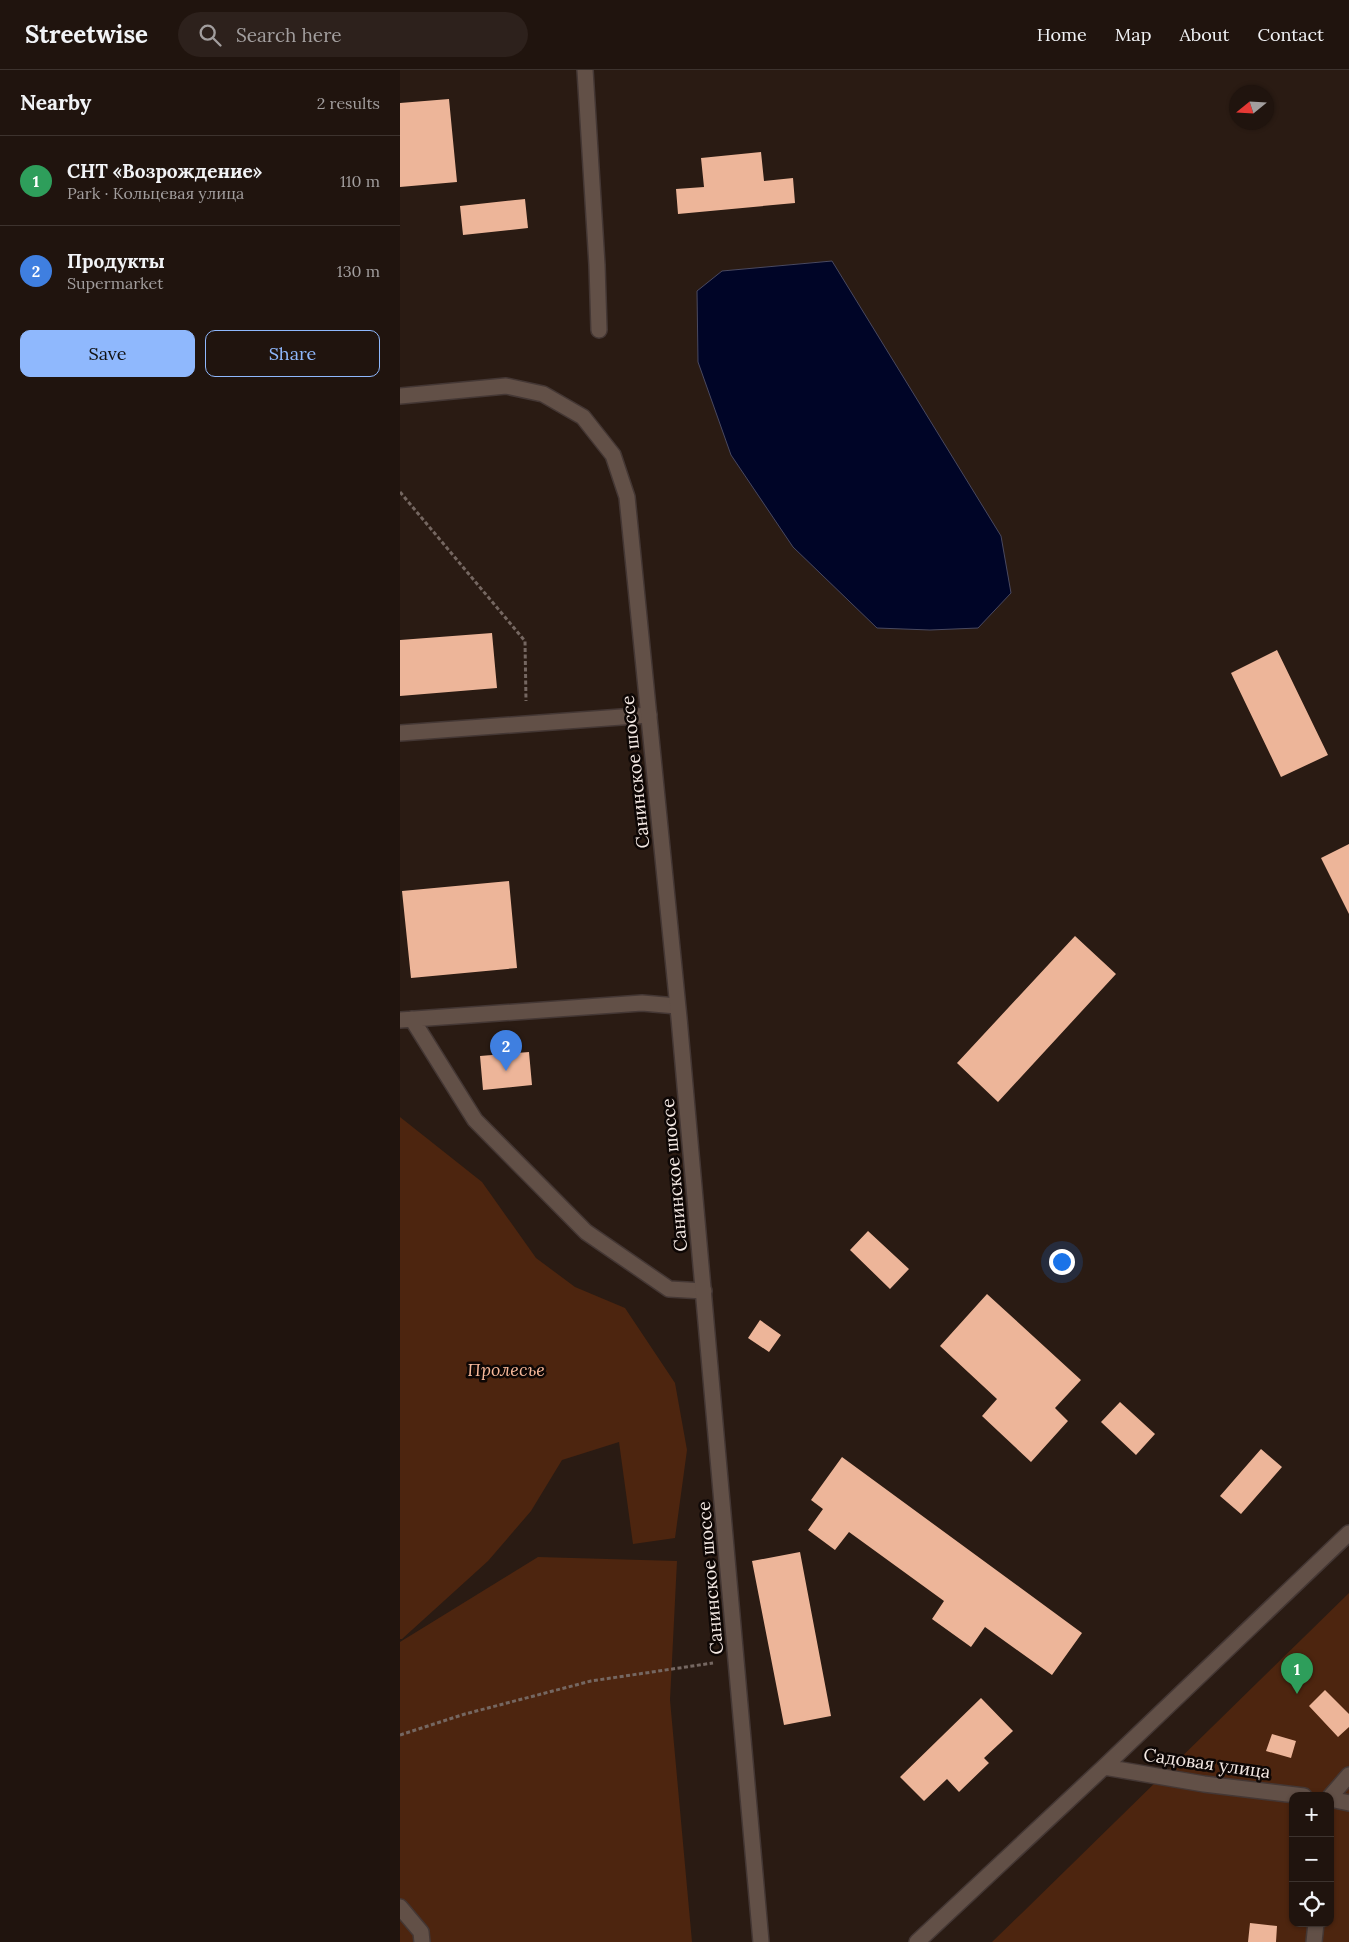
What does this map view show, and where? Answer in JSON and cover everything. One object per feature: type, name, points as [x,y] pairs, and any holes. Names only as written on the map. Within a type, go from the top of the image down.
[{"type":"street","points":[[585,70],[598,265],[599,330]]},
{"type":"street","name":"Санинское шоссе","points":[[400,396],[506,386],[543,394],[583,417],[613,455],[627,497],[704,1291],[760,1942]]},
{"type":"street","points":[[400,734],[649,715]]},
{"type":"street","points":[[406,1020],[642,1003],[677,1006]]},
{"type":"street","points":[[406,1020],[475,1120],[586,1232],[669,1289],[704,1291]]},
{"type":"street","points":[[918,1942],[1349,1534]]},
{"type":"street","name":"Садовая улица","points":[[1104,1767],[1204,1784],[1289,1794]]},
{"type":"street","points":[[1334,1793],[1349,1775]]},
{"type":"street","points":[[1334,1799],[1349,1803]]},
{"type":"street","points":[[400,1907],[421,1932],[422,1942]]},
{"type":"street","points":[[1314,1942],[1316,1927]]},
{"type":"path","points":[[400,492],[525,641],[527,724]]},
{"type":"path","points":[[400,1735],[465,1714],[591,1681],[736,1659]]},
{"type":"green space","name":"Пролесье","points":[[400,1117],[482,1182],[536,1258],[575,1287],[625,1308],[675,1383],[687,1450],[675,1538],[633,1544],[619,1442],[562,1460],[531,1511],[488,1561],[402,1639],[400,1639]]},
{"type":"green space","points":[[538,1557],[677,1561],[670,1700],[692,1942],[400,1942],[400,1642]]},
{"type":"green space","points":[[1349,1593],[1349,1942],[992,1942]]},
{"type":"water","points":[[832,261],[1001,536],[1011,593],[978,628],[930,630],[877,628],[793,547],[731,455],[698,362],[697,291],[722,271]]},
{"type":"building","points":[[449,99],[457,182],[400,187],[400,103]]},
{"type":"building","points":[[761,152],[764,181],[793,178],[795,203],[678,214],[676,189],[704,187],[701,158]]},
{"type":"building","points":[[525,199],[528,228],[463,235],[460,206]]},
{"type":"building","points":[[492,633],[497,688],[400,696],[400,640]]},
{"type":"building","points":[[1277,650],[1328,755],[1281,777],[1231,673]]},
{"type":"building","points":[[1349,844],[1349,914],[1321,858]]},
{"type":"building","points":[[509,881],[517,968],[411,978],[402,891]]},
{"type":"building","points":[[1075,936],[1116,974],[998,1102],[957,1063]]},
{"type":"building","points":[[529,1052],[532,1085],[483,1090],[480,1056]]},
{"type":"building","points":[[868,1231],[909,1269],[890,1289],[850,1250]]},
{"type":"building","points":[[987,1294],[1081,1380],[1055,1408],[1068,1421],[1031,1462],[982,1416],[997,1399],[940,1346]]},
{"type":"building","points":[[760,1320],[781,1335],[769,1352],[748,1338]]},
{"type":"building","points":[[1120,1402],[1155,1434],[1136,1455],[1101,1422]]},
{"type":"building","points":[[1261,1449],[1282,1467],[1241,1514],[1220,1496]]},
{"type":"building","points":[[842,1457],[1082,1633],[1052,1675],[985,1627],[971,1647],[932,1619],[944,1601],[849,1532],[835,1550],[808,1530],[823,1509],[811,1500]]},
{"type":"building","points":[[800,1552],[831,1716],[784,1725],[752,1561]]},
{"type":"building","points":[[1325,1690],[1349,1714],[1349,1727],[1338,1737],[1309,1706]]},
{"type":"building","points":[[981,1698],[1013,1731],[984,1758],[989,1763],[959,1792],[947,1779],[924,1801],[900,1777]]},
{"type":"building","points":[[1272,1734],[1296,1741],[1291,1758],[1266,1751]]},
{"type":"building","points":[[1250,1923],[1277,1926],[1276,1942],[1248,1942]]},
{"type":"place","name":"Продукты","points":[[506,1071]]},
{"type":"place","name":"СНТ «Возрождение»","points":[[1297,1694]]}]
